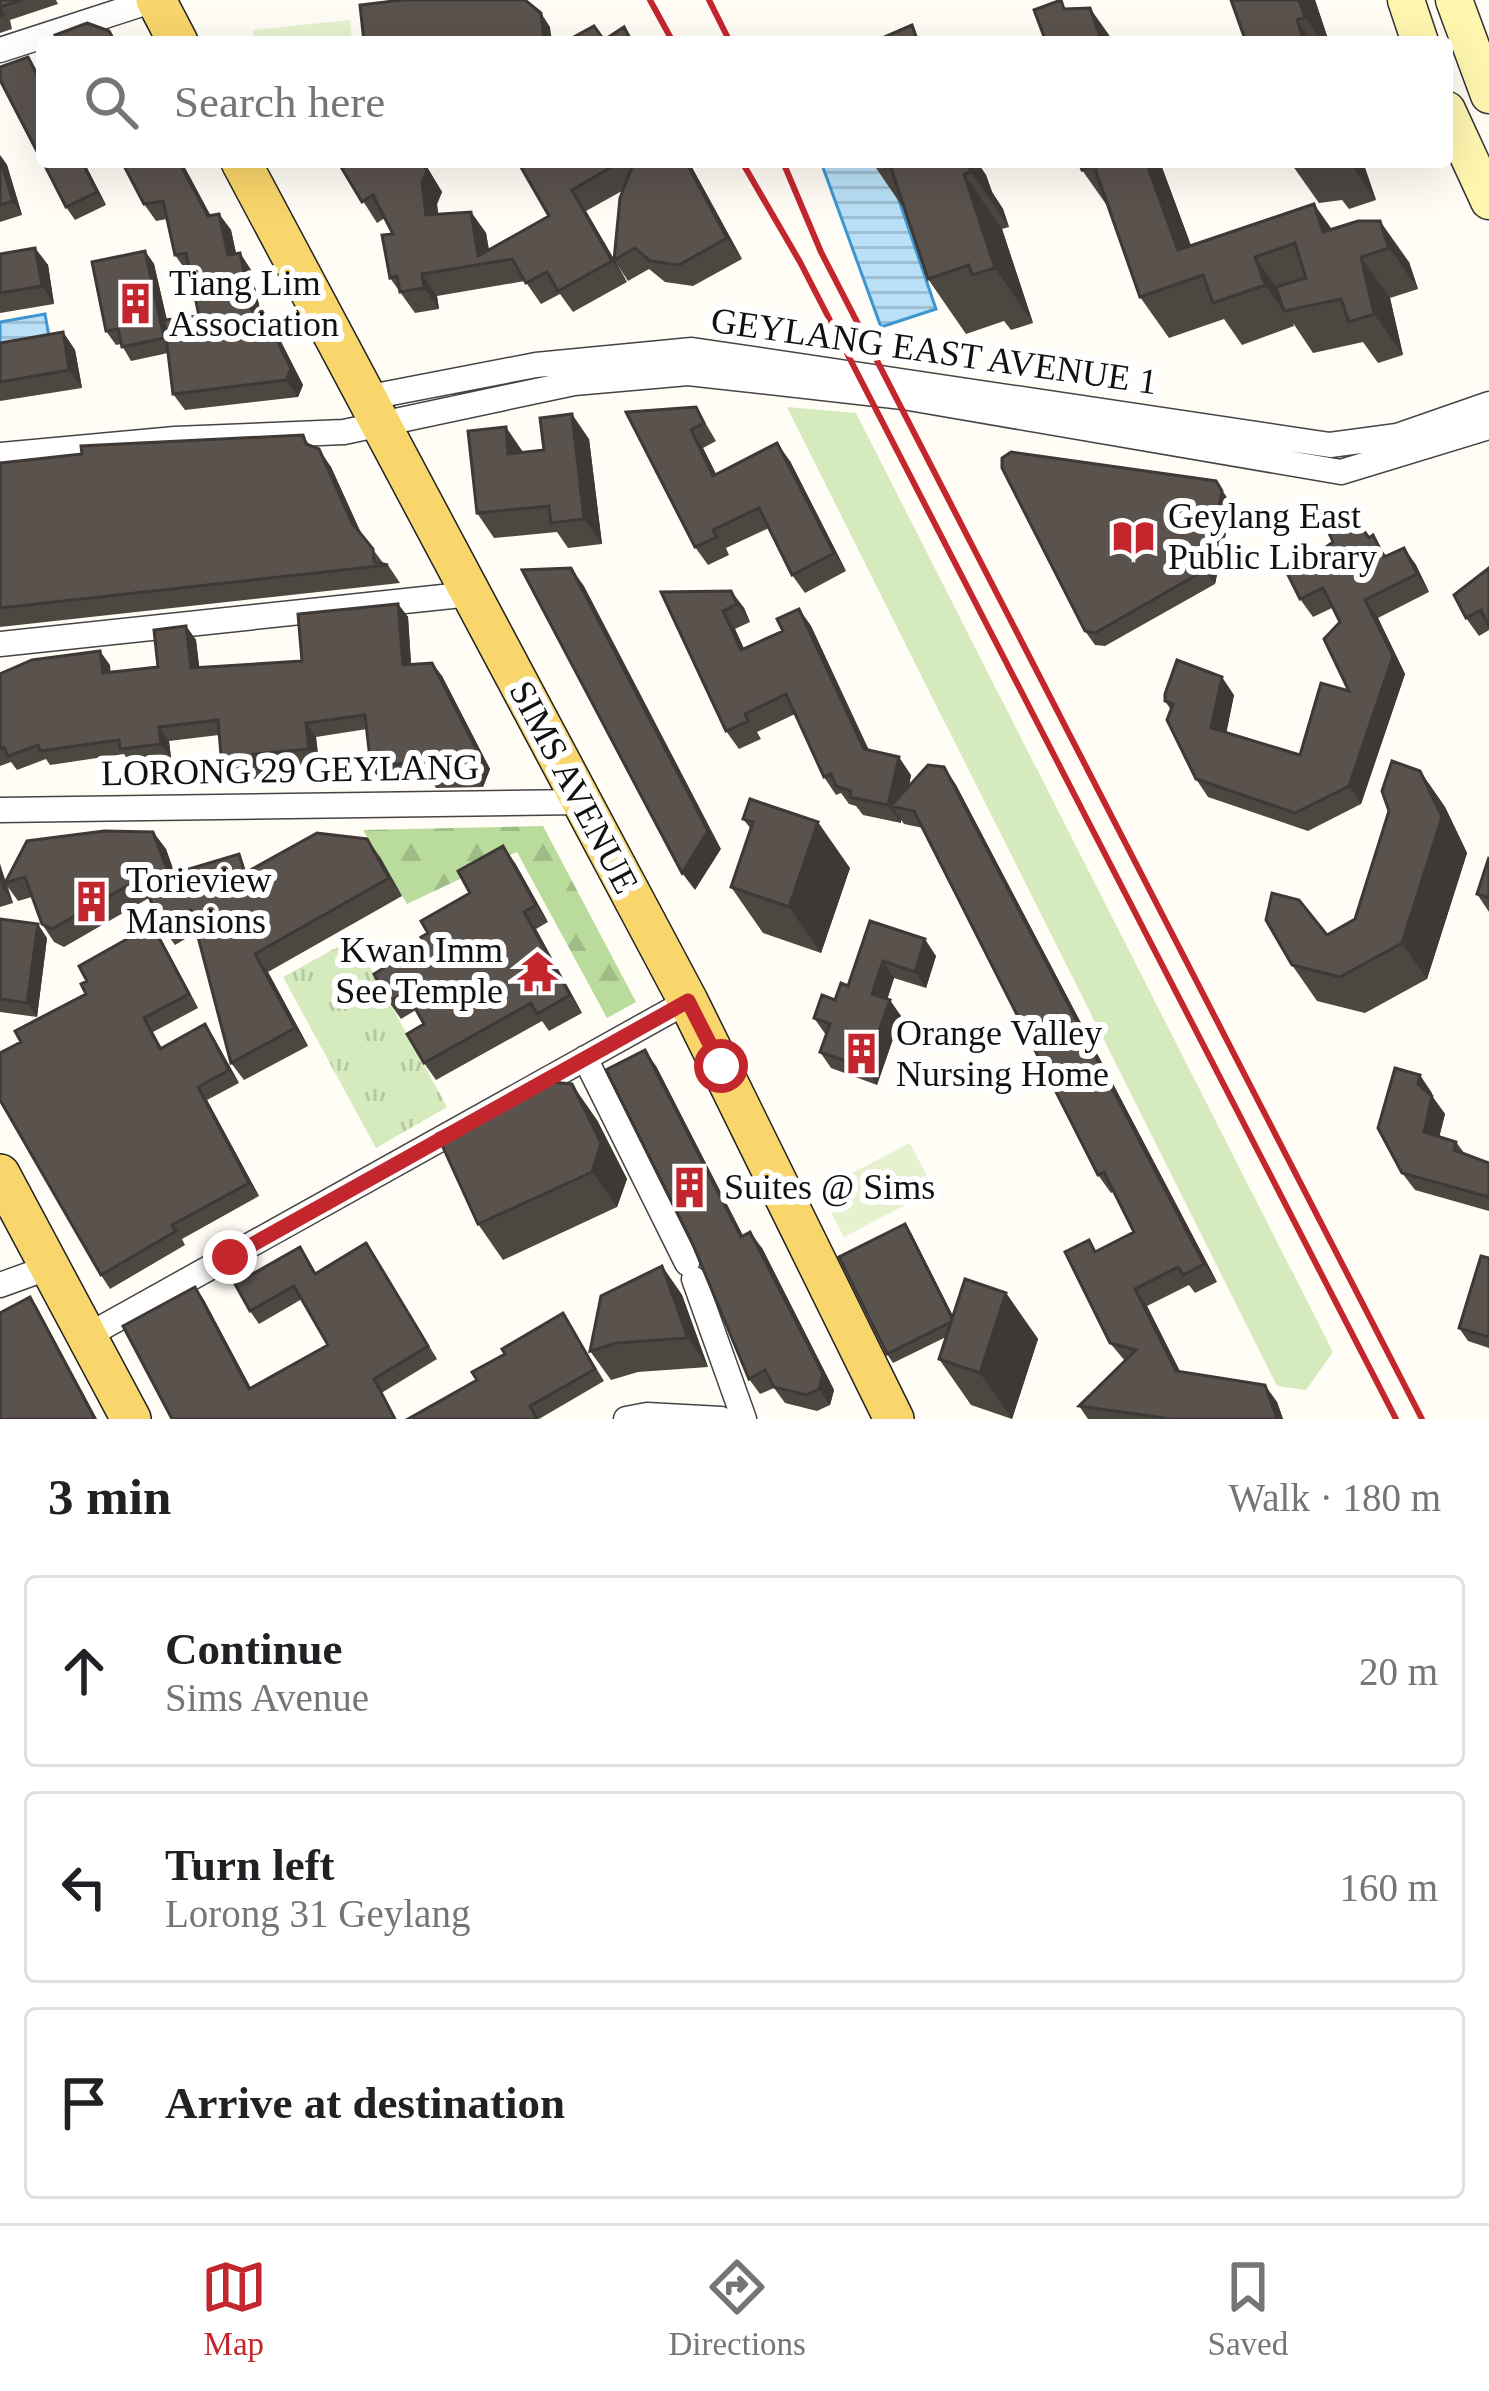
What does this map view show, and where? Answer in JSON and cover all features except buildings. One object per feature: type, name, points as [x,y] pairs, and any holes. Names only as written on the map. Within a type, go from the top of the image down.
[{"type":"main road","points":[[155,0],[175,36]]},
{"type":"main road","points":[[1406,0],[1418,36]]},
{"type":"main road","points":[[1454,0],[1489,95]]},
{"type":"main road","points":[[1453,123],[1489,201]]},
{"type":"main road","name":"SIMS AVENUE","points":[[244,168],[688,1001],[895,1419]]},
{"type":"main road","points":[[0,1174],[131,1419]]},
{"type":"street","points":[[43,36],[155,0]]},
{"type":"street","points":[[0,50],[36,38]]},
{"type":"street","name":"GEYLANG EAST AVENUE 1","points":[[372,412],[536,365],[692,350],[1330,446],[1397,436],[1489,404]]},
{"type":"street","name":"GEYLANG EAST AVENUE 1","points":[[372,412],[574,383],[688,373],[903,397],[1341,472],[1489,427]]},
{"type":"street","points":[[0,455],[372,412]]},
{"type":"street","points":[[0,644],[472,594]]},
{"type":"street","name":"LORONG 29 GEYLANG","points":[[0,810],[581,802]]},
{"type":"street","points":[[87,1336],[688,1001]]},
{"type":"street","points":[[585,1058],[690,1271],[744,1419]]},
{"type":"street","points":[[0,1285],[50,1267]]},
{"type":"street","points":[[626,1419],[647,1414],[721,1419]]},
{"type":"green space","points":[[350,20],[351,36],[254,36],[253,30]]},
{"type":"green space","points":[[787,407],[856,413],[1333,1352],[1306,1390],[1277,1386]]},
{"type":"green space","points":[[543,826],[636,1002],[607,1018],[517,852],[407,904],[363,830]]},
{"type":"green space","points":[[354,938],[447,1107],[376,1148],[283,977]]},
{"type":"green space","points":[[910,1143],[934,1190],[844,1237],[819,1190]]},
{"type":"water","points":[[823,168],[888,168],[936,309],[881,327]]},
{"type":"water","points":[[45,314],[50,342],[0,350],[0,322]]},
{"type":"railway","points":[[650,0],[670,36]]},
{"type":"railway","points":[[709,0],[727,36]]},
{"type":"railway","points":[[745,168],[800,262],[1396,1419]]},
{"type":"railway","points":[[786,168],[821,252],[1422,1419]]},
{"type":"place","name":"Tiang Lim Association","points":[[135,304]]},
{"type":"place","name":"Geylang East Public Library","points":[[1134,537]]},
{"type":"place","name":"Torieview Mansions","points":[[92,901]]},
{"type":"place","name":"Kwan Imm See Temple","points":[[537,971]]},
{"type":"place","name":"Orange Valley Nursing Home","points":[[862,1054]]},
{"type":"place","name":"Suites @ Sims","points":[[690,1187]]},
{"type":"route","points":[[230,1257],[688,1001],[721,1066]]}]
